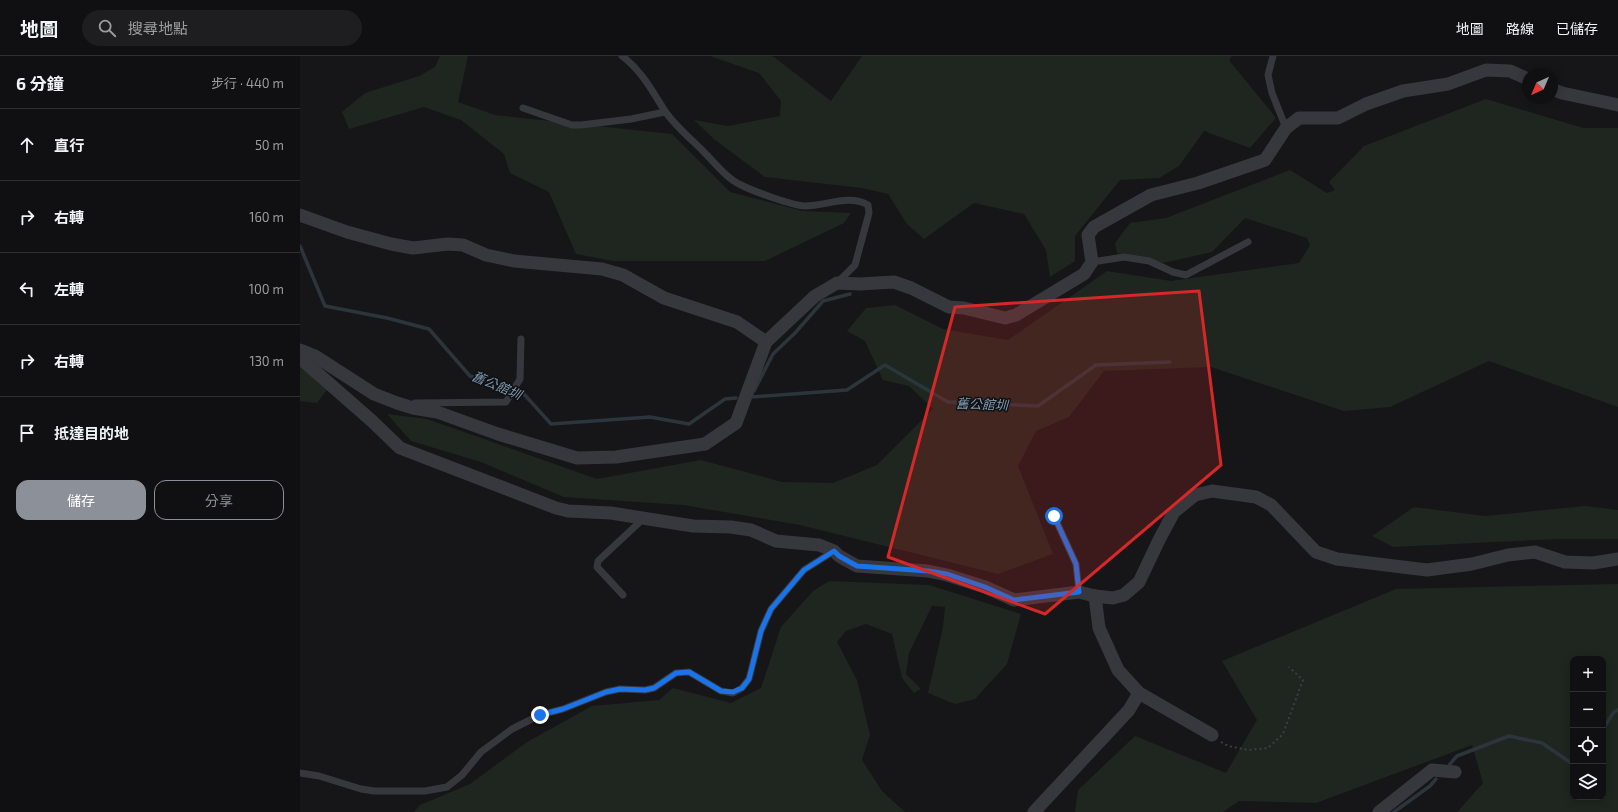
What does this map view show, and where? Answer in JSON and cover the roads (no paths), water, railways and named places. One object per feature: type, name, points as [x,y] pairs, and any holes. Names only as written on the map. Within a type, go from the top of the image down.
[{"type":"street","points":[[300,350],[315,356],[374,394],[397,404],[437,412],[498,434],[577,458],[616,457],[705,444],[736,423],[766,342],[815,296],[837,282],[860,284],[894,282],[911,288],[950,307],[964,308],[1005,318],[1016,315],[1084,274],[1092,262],[1088,235],[1094,227],[1151,196],[1198,183],[1265,160],[1286,128],[1299,118],[1338,118],[1366,104],[1403,91],[1448,84],[1486,70],[1510,71],[1522,76]]},
{"type":"street","points":[[1558,91],[1618,105]]},
{"type":"street","points":[[300,215],[347,232],[412,248],[448,244],[463,245],[486,255],[514,260],[602,269],[623,275],[664,298],[737,322],[766,342]]},
{"type":"street","points":[[300,358],[372,421],[400,448],[556,508],[568,511],[611,513],[693,526],[731,527],[752,530],[776,541],[819,545],[834,551],[839,556],[857,566],[928,571],[947,574],[985,587],[1014,600],[1079,592],[1113,598],[1124,596],[1139,582],[1174,512],[1195,495],[1212,491],[1256,497],[1271,505],[1316,552],[1337,559],[1427,570],[1472,564],[1508,555],[1535,552],[1565,562],[1593,563],[1618,559]]},
{"type":"street","points":[[1095,596],[1099,628],[1118,670],[1139,693],[1212,735]]},
{"type":"street","points":[[1034,812],[1129,710],[1139,693]]},
{"type":"street","points":[[1379,812],[1432,770],[1455,772]]},
{"type":"lane","points":[[622,56],[632,64],[647,81],[676,125],[730,178],[742,185],[792,204],[806,206],[848,200],[861,201],[868,205],[869,214],[855,265],[837,282]]},
{"type":"lane","points":[[1273,56],[1268,75],[1272,93],[1286,128]]},
{"type":"lane","points":[[523,108],[572,124],[581,125],[631,119],[666,112]]},
{"type":"lane","points":[[1092,262],[1124,257],[1149,261],[1173,272],[1186,275],[1248,242]]},
{"type":"lane","points":[[397,404],[506,402],[520,379],[520,340]]},
{"type":"lane","points":[[1054,516],[1076,564],[1079,592]]},
{"type":"lane","points":[[623,595],[597,567],[598,561],[643,519]]},
{"type":"lane","points":[[300,773],[319,776],[368,790],[425,791],[447,787],[462,775],[481,752],[512,730],[540,715],[563,709],[606,692],[620,689],[645,690],[654,688],[676,673],[689,672],[721,691],[733,692],[742,688],[749,679],[761,631],[771,609],[804,570],[834,551]]},
{"type":"waterway","name":"舊公館圳","points":[[300,246],[325,306],[387,318],[429,329],[470,376],[523,393],[551,424],[650,417],[689,424],[725,399],[736,398]]},
{"type":"waterway","points":[[754,391],[773,354],[795,333],[823,301],[850,294]]},
{"type":"waterway","name":"舊公館圳","points":[[751,397],[847,390],[885,365],[948,402],[1038,406],[1096,365],[1170,362]]},
{"type":"waterway","points":[[1604,728],[1614,712],[1618,710]]},
{"type":"waterway","points":[[1450,764],[1457,756],[1509,736],[1542,743],[1570,762]]},
{"type":"waterway","points":[[1394,812],[1430,786],[1436,779]]}]
